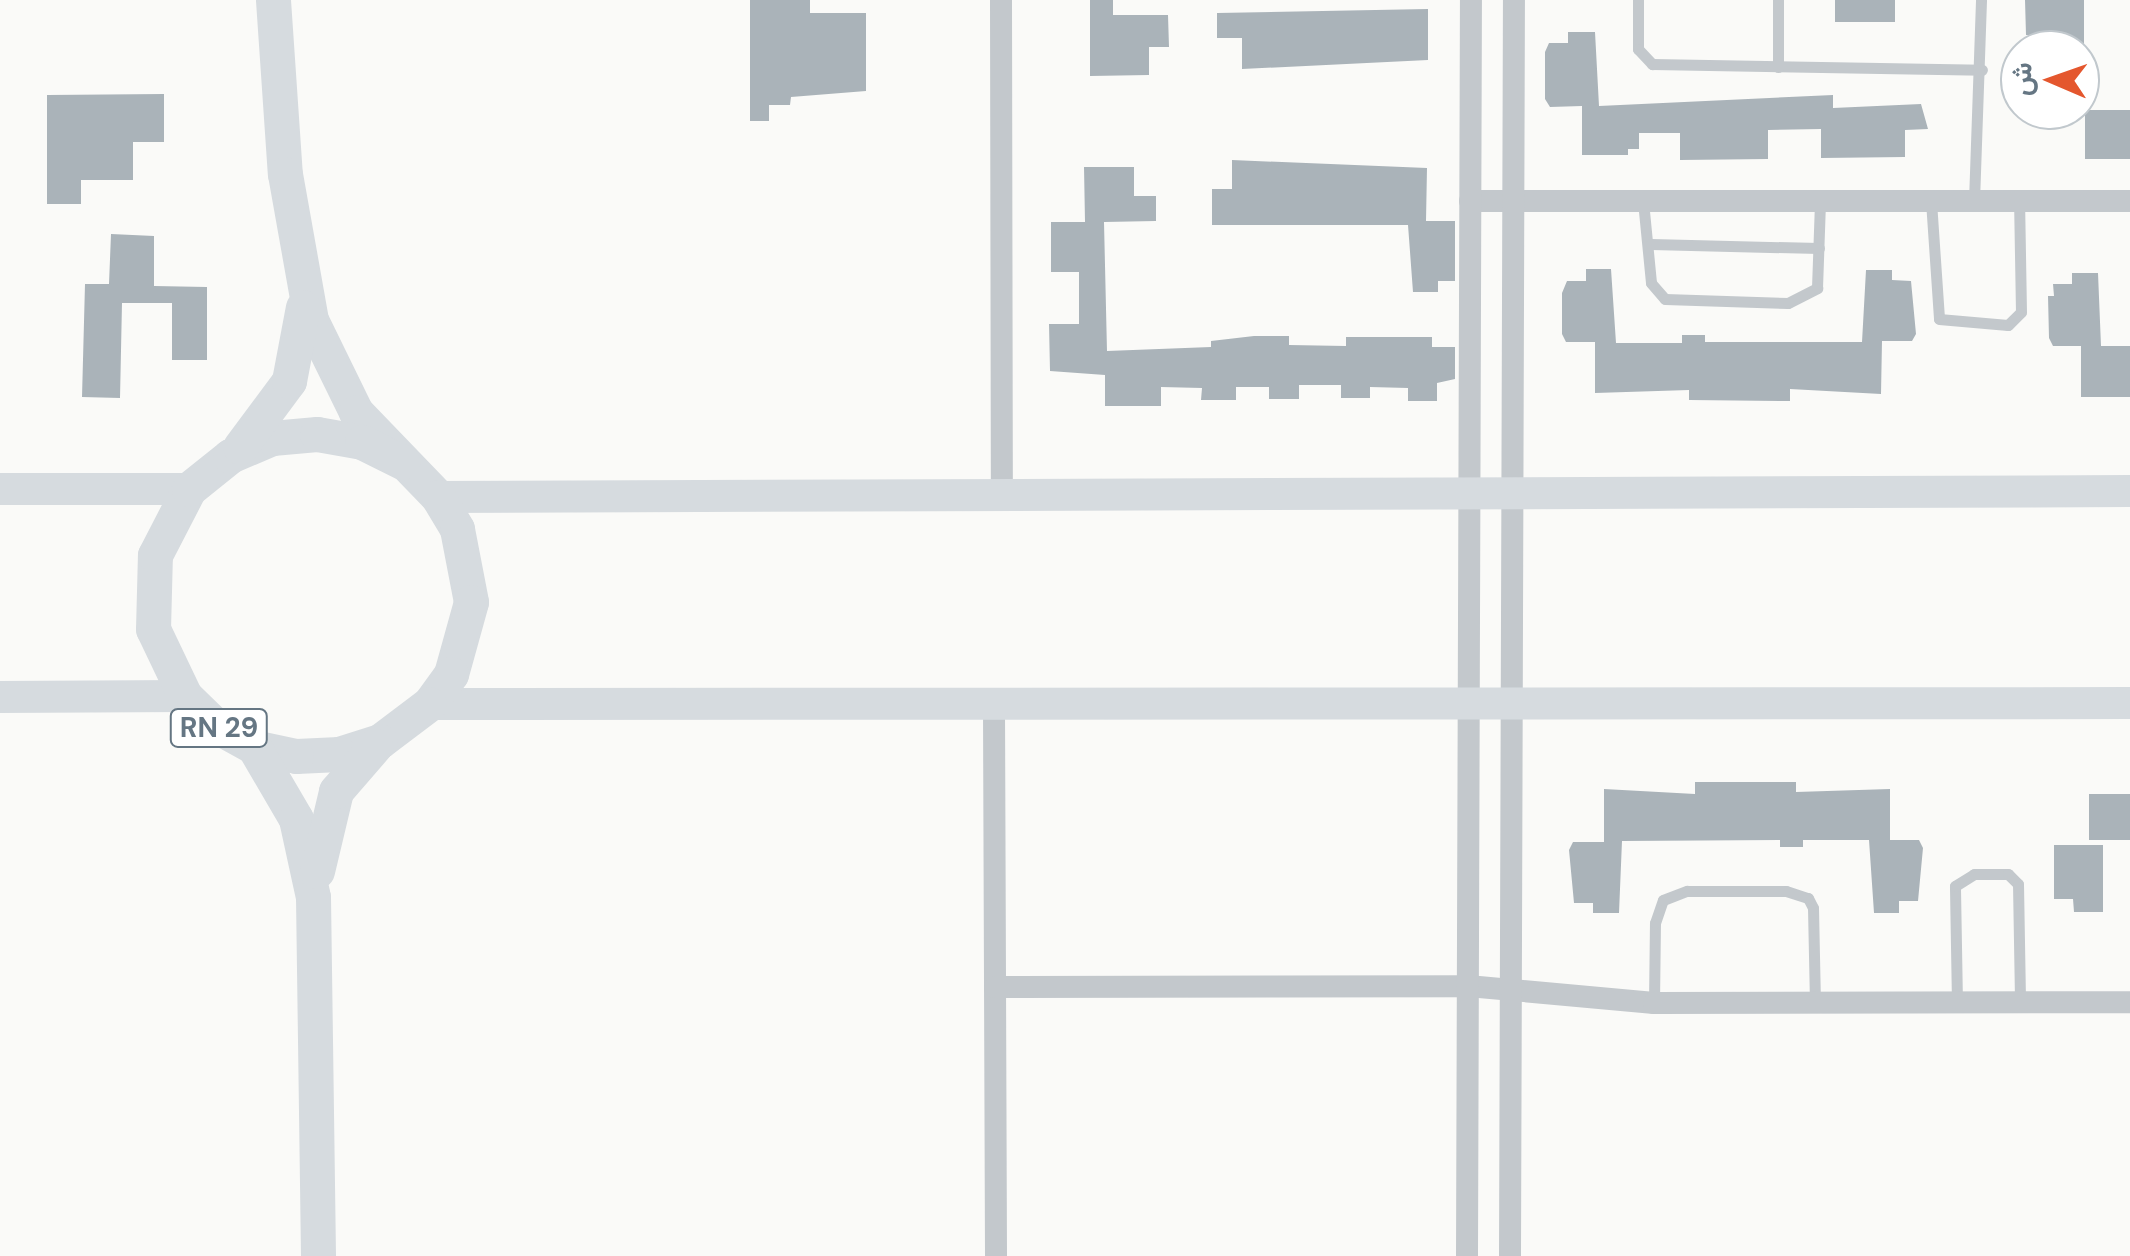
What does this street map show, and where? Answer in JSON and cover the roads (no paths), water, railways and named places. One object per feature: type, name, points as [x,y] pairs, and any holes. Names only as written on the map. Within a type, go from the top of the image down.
[{"type":"main road","name":"RN 29","points":[[273,0],[283,157],[303,286],[304,319],[288,381],[254,435],[189,490],[154,555],[150,592],[153,629],[184,696],[216,726],[254,747],[296,756],[340,754],[380,741]]},
{"type":"main road","name":"RN 29","points":[[303,286],[338,383],[402,462],[438,497],[457,529],[471,602],[466,639],[430,704],[380,741],[336,791],[313,897]]},
{"type":"main road","name":"RN 29","points":[[230,456],[272,438],[317,434],[362,442],[402,462]]},
{"type":"main road","points":[[0,489],[189,490]]},
{"type":"main road","points":[[438,497],[2130,491]]},
{"type":"main road","points":[[0,697],[184,696]]},
{"type":"main road","points":[[430,704],[1511,708],[2130,703]]},
{"type":"main road","name":"RN 29","points":[[254,747],[296,819],[313,897],[318,1256]]},
{"type":"street","points":[[1001,0],[1002,496]]},
{"type":"street","points":[[1467,1256],[1471,0]]},
{"type":"street","points":[[1510,1256],[1514,0]]},
{"type":"street","points":[[1470,201],[2130,201]]},
{"type":"street","points":[[994,708],[996,1256]]},
{"type":"street","points":[[995,987],[1468,986],[1654,1003],[2130,1002]]},
{"type":"lane","points":[[1638,0],[1638,49],[1652,64],[1982,70]]},
{"type":"lane","points":[[1778,0],[1778,68]]},
{"type":"lane","points":[[1974,201],[1982,70],[1981,0]]},
{"type":"lane","points":[[1643,201],[1651,244],[1651,283],[1656,293],[1675,301],[1799,302],[1816,288],[1820,201]]},
{"type":"lane","points":[[1931,201],[1935,312],[1946,323],[1999,324],[2021,312],[2019,201]]},
{"type":"lane","points":[[1651,244],[1820,248]]},
{"type":"lane","points":[[1957,1002],[1955,886],[1974,874],[2008,874],[2018,884],[2020,1002]]},
{"type":"lane","points":[[1654,1003],[1655,924],[1663,900],[1687,892],[1766,891],[1798,892],[1813,908],[1816,1003]]}]
